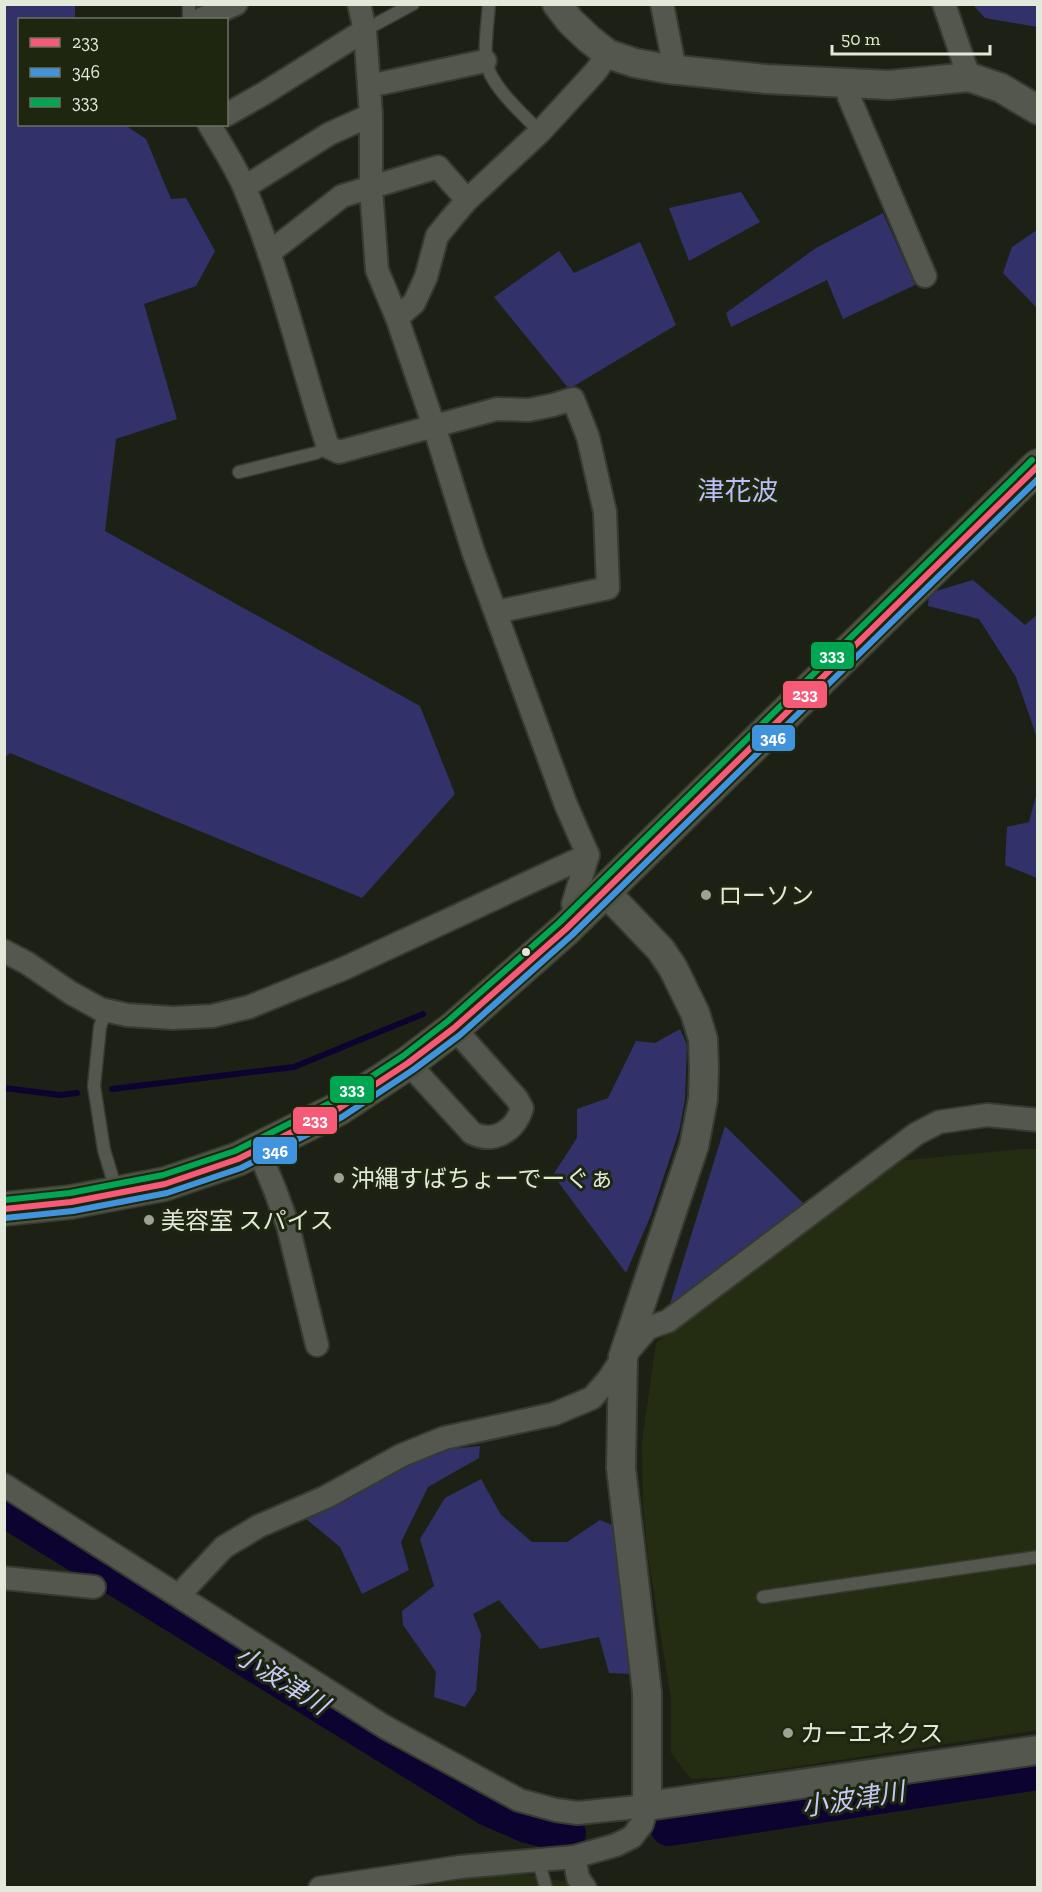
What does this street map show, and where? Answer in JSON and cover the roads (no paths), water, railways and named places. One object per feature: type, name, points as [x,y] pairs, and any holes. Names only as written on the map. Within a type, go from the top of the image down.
[{"type":"main road","points":[[4,1209],[117,1194],[165,1184],[238,1159],[338,1109],[408,1063],[454,1028],[566,929],[1038,466]]},
{"type":"street","points":[[204,18],[236,4]]},
{"type":"street","points":[[320,1887],[460,1868],[574,1857],[616,1845],[632,1837],[642,1824],[647,1806],[647,1692],[621,1468],[623,1357],[694,1146],[703,1099],[705,1069],[703,1039],[695,1013],[673,968],[655,943],[616,904],[607,890],[573,904],[588,855],[566,805],[473,550],[397,318],[377,270],[371,188],[371,115],[365,30],[359,4]]},
{"type":"street","points":[[557,4],[576,27],[608,54],[635,63],[675,70],[766,79],[889,85],[969,78],[1001,88],[1038,110]]},
{"type":"street","points":[[662,4],[675,70]]},
{"type":"street","points":[[944,4],[969,78]]},
{"type":"street","points":[[228,114],[365,30]]},
{"type":"street","points":[[397,318],[414,303],[426,277],[437,236],[467,200],[540,132],[596,71],[608,54]]},
{"type":"street","points":[[369,86],[485,61]]},
{"type":"street","points":[[849,83],[849,97],[925,276]]},
{"type":"street","points":[[244,187],[329,134],[371,115]]},
{"type":"street","points":[[210,126],[244,187],[268,254],[328,447],[339,452],[497,409],[529,410],[573,399],[588,437],[605,512],[608,588],[496,612]]},
{"type":"street","points":[[268,254],[342,196],[438,167],[467,200]]},
{"type":"street","points":[[4,951],[100,1009],[127,1015],[173,1018],[212,1016],[249,1007],[345,968],[588,855]]},
{"type":"street","points":[[408,1063],[472,1133],[482,1138],[509,1130],[519,1118],[522,1108],[517,1099],[454,1028]]},
{"type":"street","points":[[179,1595],[224,1547],[259,1526],[326,1497],[402,1455],[444,1438],[554,1414],[592,1398],[648,1328],[668,1321],[916,1134],[939,1122],[987,1114],[1038,1120]]},
{"type":"street","points":[[258,1149],[276,1190],[288,1226],[316,1345]]},
{"type":"street","points":[[4,1485],[385,1727],[519,1800],[556,1810],[578,1813],[647,1806],[1038,1750]]},
{"type":"street","points":[[4,1578],[94,1587]]},
{"type":"street","points":[[522,1841],[538,1859]]},
{"type":"street","points":[[574,1857],[578,1878],[585,1887]]},
{"type":"lane","points":[[365,30],[413,4]]},
{"type":"lane","points":[[489,4],[485,61],[496,84],[540,132]]},
{"type":"lane","points":[[239,472],[316,453],[328,447]]},
{"type":"lane","points":[[106,1009],[100,1027],[94,1086],[104,1150],[117,1194]]},
{"type":"lane","points":[[763,1597],[1038,1557]]},
{"type":"lane","points":[[538,1859],[546,1887]]},
{"type":"waterway","points":[[112,1089],[294,1067],[423,1014]]},
{"type":"waterway","points":[[4,1088],[60,1095],[77,1093]]},
{"type":"waterway","name":"小波津川","points":[[4,1508],[488,1807],[527,1824],[567,1834]]},
{"type":"waterway","name":"小波津川","points":[[669,1827],[1038,1771]]},
{"type":"place","name":"ローソン","points":[[706,895]]},
{"type":"place","name":"沖縄すばちょーでーぐぁ","points":[[339,1178]]},
{"type":"place","name":"美容室 スパイス","points":[[149,1220]]},
{"type":"place","name":"カーエネクス","points":[[788,1733]]},
{"type":"district","name":"津花波","points":[[738,491]]}]
